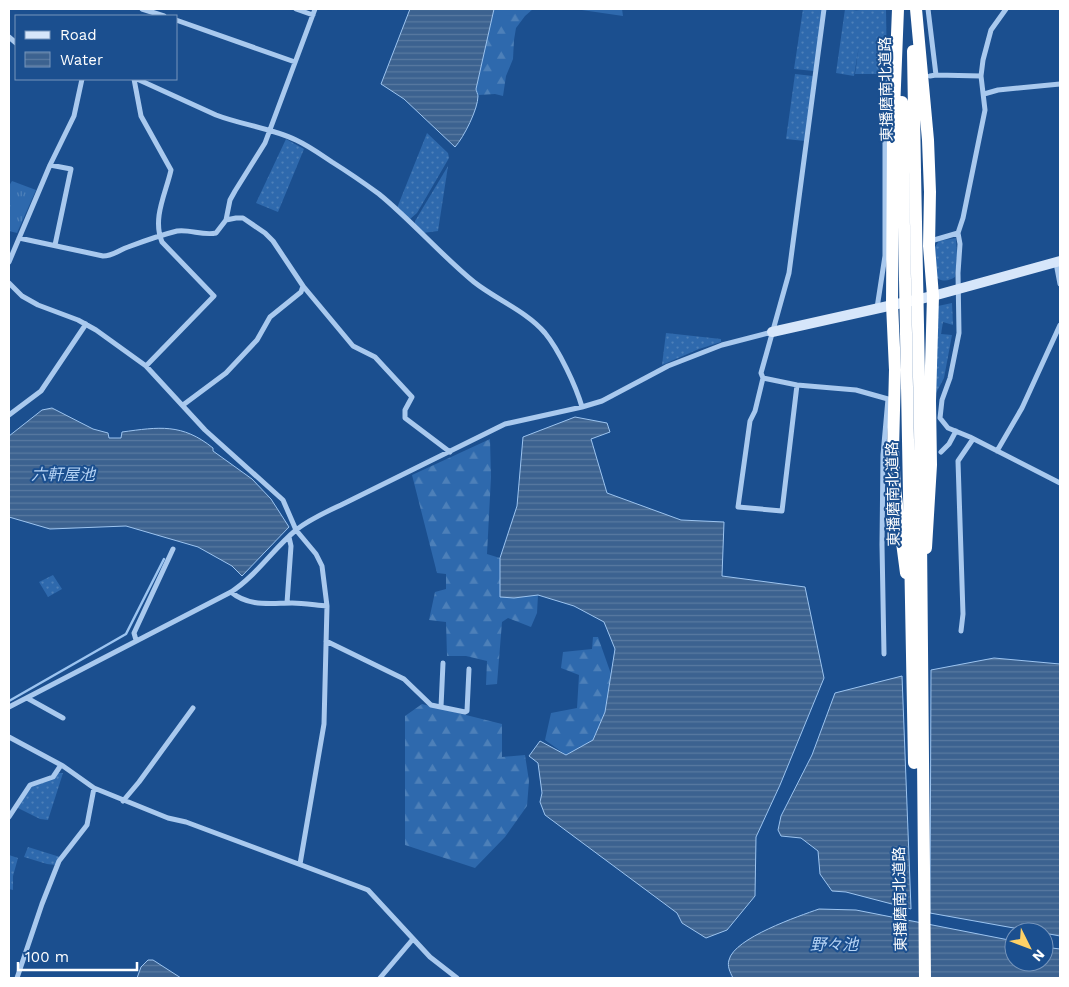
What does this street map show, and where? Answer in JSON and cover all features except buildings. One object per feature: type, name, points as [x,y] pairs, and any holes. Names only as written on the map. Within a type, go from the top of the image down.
[{"type":"highway","name":"東播磨南北道路","points":[[899,9],[909,171],[916,604],[925,978]]},
{"type":"highway","points":[[899,9],[893,136],[892,304],[895,370],[893,450],[898,515],[916,604]]},
{"type":"highway","name":"東播磨南北道路","points":[[909,171],[915,9]]},
{"type":"highway","points":[[915,9],[928,140],[930,192],[929,246],[933,296],[929,511],[916,604]]},
{"type":"highway","name":"東播磨南北道路","points":[[916,604],[917,978]]},
{"type":"street","points":[[142,9],[154,15]]},
{"type":"street","points":[[19,238],[103,256],[111,256],[125,248],[180,230],[205,235],[216,233],[226,220],[230,200],[265,143],[314,12],[296,9]]},
{"type":"street","points":[[797,386],[782,511],[738,507],[750,421],[755,410],[763,378],[761,373],[789,273],[824,9]]},
{"type":"street","points":[[928,9],[933,75],[981,76]]},
{"type":"street","points":[[1006,9],[991,30],[981,76],[985,110],[963,218],[958,233],[960,244],[958,333],[950,378],[942,400],[940,418],[948,428],[974,439],[1060,483]]},
{"type":"street","points":[[178,21],[295,62]]},
{"type":"street","points":[[877,309],[886,256],[885,144],[882,86],[887,85],[890,76]]},
{"type":"street","points":[[9,262],[50,165],[74,116],[82,80]]},
{"type":"street","points":[[136,80],[141,116],[171,170],[160,210],[159,236],[162,242],[214,296],[146,366]]},
{"type":"street","points":[[138,80],[216,116],[296,140],[380,195],[490,294],[532,320],[545,334],[564,365],[582,408]]},
{"type":"street","points":[[984,94],[998,90],[1060,84]]},
{"type":"street","points":[[50,165],[71,169],[55,245]]},
{"type":"street","points":[[226,220],[243,218],[273,241],[303,286],[353,346],[375,357],[412,397],[405,410],[405,418],[450,452]]},
{"type":"street","points":[[929,246],[934,240],[958,233]]},
{"type":"street","points":[[9,707],[231,592],[242,585],[296,530],[332,509],[505,424],[582,408],[602,401],[668,366],[722,344],[933,296],[1058,262],[1060,284]]},
{"type":"street","points":[[9,283],[22,296],[38,305],[86,324],[146,366],[208,433],[283,500],[296,530],[316,554],[322,566],[327,606],[324,724],[300,864]]},
{"type":"street","points":[[183,405],[226,373],[257,340],[270,318],[301,292],[303,286]]},
{"type":"street","points":[[9,415],[41,391],[86,324]]},
{"type":"street","points":[[997,451],[1022,408],[1060,325]]},
{"type":"street","points":[[763,378],[797,386],[856,390],[888,399],[883,455],[884,654]]},
{"type":"street","points":[[942,452],[956,431]]},
{"type":"street","points":[[961,631],[958,461],[974,439]]},
{"type":"street","points":[[287,603],[292,546],[289,537]]},
{"type":"street","points":[[136,640],[134,633],[174,549]]},
{"type":"street","points":[[231,592],[244,601],[263,604],[287,603],[327,606]]},
{"type":"street","points":[[962,622],[970,622]]},
{"type":"street","points":[[326,641],[404,679],[427,702],[441,707],[466,711],[469,669]]},
{"type":"street","points":[[441,707],[443,663]]},
{"type":"street","points":[[27,698],[63,718]]},
{"type":"street","points":[[123,801],[193,708]]},
{"type":"street","points":[[9,737],[61,765],[94,788],[123,801],[168,818],[186,822],[368,890],[430,957],[457,978]]},
{"type":"street","points":[[9,818],[30,785],[53,777],[61,765]]},
{"type":"street","points":[[17,978],[59,861],[87,825],[94,788]]},
{"type":"street","points":[[380,978],[413,939]]},
{"type":"green space","points":[[494,9],[533,9],[516,28],[513,59],[506,76],[503,96],[495,94],[478,95],[476,89]]},
{"type":"green space","points":[[575,9],[622,9],[623,16]]},
{"type":"green space","points":[[803,9],[823,9],[814,71],[794,69]]},
{"type":"green space","points":[[845,9],[861,11],[851,9],[886,9],[887,74],[855,74],[859,46],[854,76],[836,73]]},
{"type":"green space","points":[[795,74],[813,76],[805,141],[786,139]]},
{"type":"green space","points":[[427,133],[448,153],[449,158],[417,213],[410,219],[397,208]]},
{"type":"green space","points":[[286,139],[304,149],[278,212],[256,203]]},
{"type":"green space","points":[[448,166],[438,231],[423,233],[415,225],[415,221]]},
{"type":"green space","points":[[12,181],[36,190],[17,233],[9,231],[9,186]]},
{"type":"green space","points":[[956,238],[955,277],[946,281],[939,279],[937,278],[935,247],[939,241]]},
{"type":"green space","points":[[952,303],[953,325],[943,322],[941,334],[952,335],[944,378],[935,395],[938,306]]},
{"type":"green space","points":[[666,333],[721,339],[721,342],[662,365]]},
{"type":"green space","points":[[490,439],[491,477],[487,554],[500,558],[500,597],[514,598],[538,595],[537,613],[531,627],[508,618],[502,622],[497,684],[486,685],[487,661],[466,656],[447,656],[446,622],[429,620],[435,592],[446,589],[446,574],[437,573],[412,475]]},
{"type":"green space","points":[[53,575],[62,589],[48,597],[39,582]]},
{"type":"green space","points":[[593,637],[598,637],[611,674],[605,712],[593,740],[566,755],[545,740],[551,713],[577,708],[579,675],[561,668],[563,652],[592,649]]},
{"type":"green space","points":[[422,704],[502,724],[502,757],[525,755],[529,781],[527,806],[505,837],[475,868],[405,845],[405,716]]},
{"type":"green space","points":[[58,773],[63,773],[48,820],[40,819],[18,808],[28,789]]},
{"type":"green space","points":[[28,847],[60,857],[55,865],[24,857]]},
{"type":"green space","points":[[9,855],[18,858],[13,876],[13,890],[9,889]]},
{"type":"water","points":[[410,9],[494,9],[476,89],[478,96],[476,108],[466,130],[455,147],[404,99],[381,84]]},
{"type":"water","name":"六軒屋池","points":[[52,408],[93,429],[108,433],[109,438],[121,438],[122,432],[159,428],[191,434],[213,448],[213,451],[252,479],[271,499],[289,527],[242,576],[232,566],[198,547],[126,526],[50,529],[9,517],[9,436],[42,410]]},
{"type":"water","points":[[575,417],[607,423],[610,432],[591,439],[607,493],[681,520],[724,522],[722,576],[805,587],[824,678],[780,785],[756,837],[755,896],[727,930],[706,938],[682,923],[677,913],[545,815],[540,802],[542,793],[538,763],[529,756],[540,741],[566,755],[593,740],[605,712],[615,649],[604,622],[574,606],[538,595],[514,598],[500,597],[500,558],[517,506],[523,437]]},
{"type":"water","points":[[994,658],[1060,664],[1060,936],[1054,935],[1054,922],[1004,922],[1004,926],[930,913],[931,670]]},
{"type":"water","points":[[902,676],[911,909],[846,892],[832,891],[820,874],[818,851],[801,838],[781,836],[778,830],[781,816],[812,755],[835,693]]},
{"type":"water","name":"野々池","points":[[819,909],[856,910],[1004,939],[1004,972],[1054,972],[1054,948],[1060,949],[1060,978],[733,978],[728,962],[733,952],[754,936]]},
{"type":"water","points":[[148,960],[153,960],[181,978],[137,978],[141,967]]},
{"type":"waterway","points":[[9,701],[126,634],[164,559]]}]
